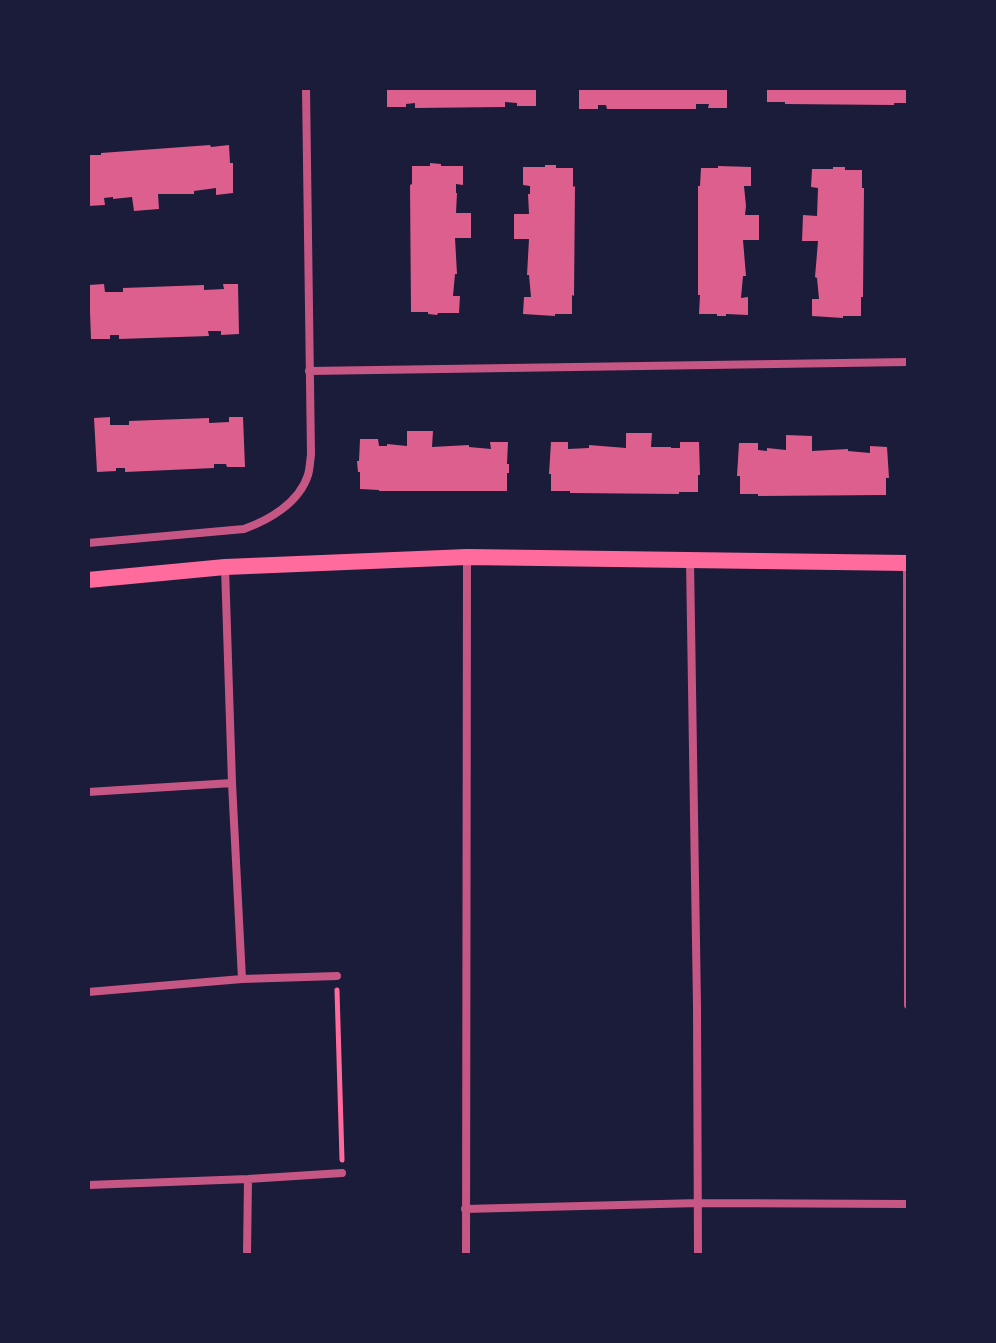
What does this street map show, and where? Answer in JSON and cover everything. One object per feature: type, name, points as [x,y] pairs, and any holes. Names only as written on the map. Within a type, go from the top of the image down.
[{"type":"main road","points":[[88,580],[225,567],[467,557],[908,563]]},
{"type":"street","points":[[88,543],[244,529],[273,516],[297,494],[308,475],[311,455],[306,88]]},
{"type":"street","points":[[309,371],[908,362]]},
{"type":"street","points":[[466,1255],[467,557]]},
{"type":"street","points":[[690,559],[698,1255]]},
{"type":"street","points":[[908,563],[908,1005]]},
{"type":"street","points":[[225,567],[242,979]]},
{"type":"street","points":[[88,792],[232,783]]},
{"type":"street","points":[[88,992],[242,979],[337,976]]},
{"type":"street","points":[[88,1185],[342,1173]]},
{"type":"street","points":[[247,1255],[248,1179]]},
{"type":"street","points":[[465,1209],[699,1203],[908,1204]]},
{"type":"path","points":[[337,976],[342,1173]]},
{"type":"building","points":[[387,88],[536,88],[536,106],[517,106],[517,103],[505,102],[505,107],[415,108],[415,103],[406,104],[406,107],[387,107]]},
{"type":"building","points":[[579,88],[727,88],[727,108],[708,108],[709,104],[696,104],[696,109],[607,109],[606,105],[598,105],[598,109],[579,109]]},
{"type":"building","points":[[767,88],[908,88],[908,103],[785,104],[767,102]]},
{"type":"building","points":[[229,145],[230,163],[233,163],[233,193],[216,195],[216,188],[194,191],[194,194],[158,194],[159,209],[134,211],[132,197],[104,198],[105,205],[88,206],[88,155]]},
{"type":"building","points":[[430,163],[463,166],[463,185],[456,184],[456,213],[471,213],[471,238],[455,238],[457,274],[453,296],[460,296],[459,313],[437,315],[411,312],[412,166],[430,166]]},
{"type":"building","points":[[545,165],[573,168],[572,314],[523,314],[524,297],[531,297],[527,275],[529,239],[514,239],[514,214],[529,214],[530,186],[523,185],[523,167]]},
{"type":"building","points":[[751,167],[751,186],[744,186],[745,215],[759,215],[759,240],[743,240],[746,276],[743,276],[741,298],[748,297],[748,315],[699,314],[698,186],[701,168]]},
{"type":"building","points":[[833,167],[862,170],[861,316],[812,316],[812,299],[819,299],[815,277],[818,241],[802,241],[803,215],[817,216],[818,188],[811,187],[812,169]]},
{"type":"building","points":[[104,284],[105,292],[123,292],[123,288],[204,285],[204,290],[224,289],[223,284],[238,284],[239,334],[221,335],[221,331],[208,331],[209,336],[119,339],[119,335],[110,335],[110,339],[91,339],[89,285]]},
{"type":"building","points":[[110,417],[110,425],[129,425],[129,421],[209,418],[209,423],[229,422],[229,417],[243,417],[245,467],[214,464],[214,468],[125,472],[125,468],[116,468],[116,471],[97,472],[94,418]]},
{"type":"building","points":[[407,431],[433,431],[432,447],[469,445],[491,449],[490,442],[508,442],[507,491],[360,489],[357,461],[360,439],[378,439],[379,446],[407,446]]},
{"type":"building","points":[[626,433],[652,433],[651,447],[680,448],[680,442],[699,442],[698,492],[551,491],[551,442],[568,442],[568,449],[589,448],[589,445],[626,448]]},
{"type":"building","points":[[786,435],[812,436],[812,451],[848,449],[870,453],[870,446],[887,447],[889,478],[886,478],[886,495],[740,494],[740,476],[737,476],[739,443],[758,443],[758,450],[786,450]]}]
